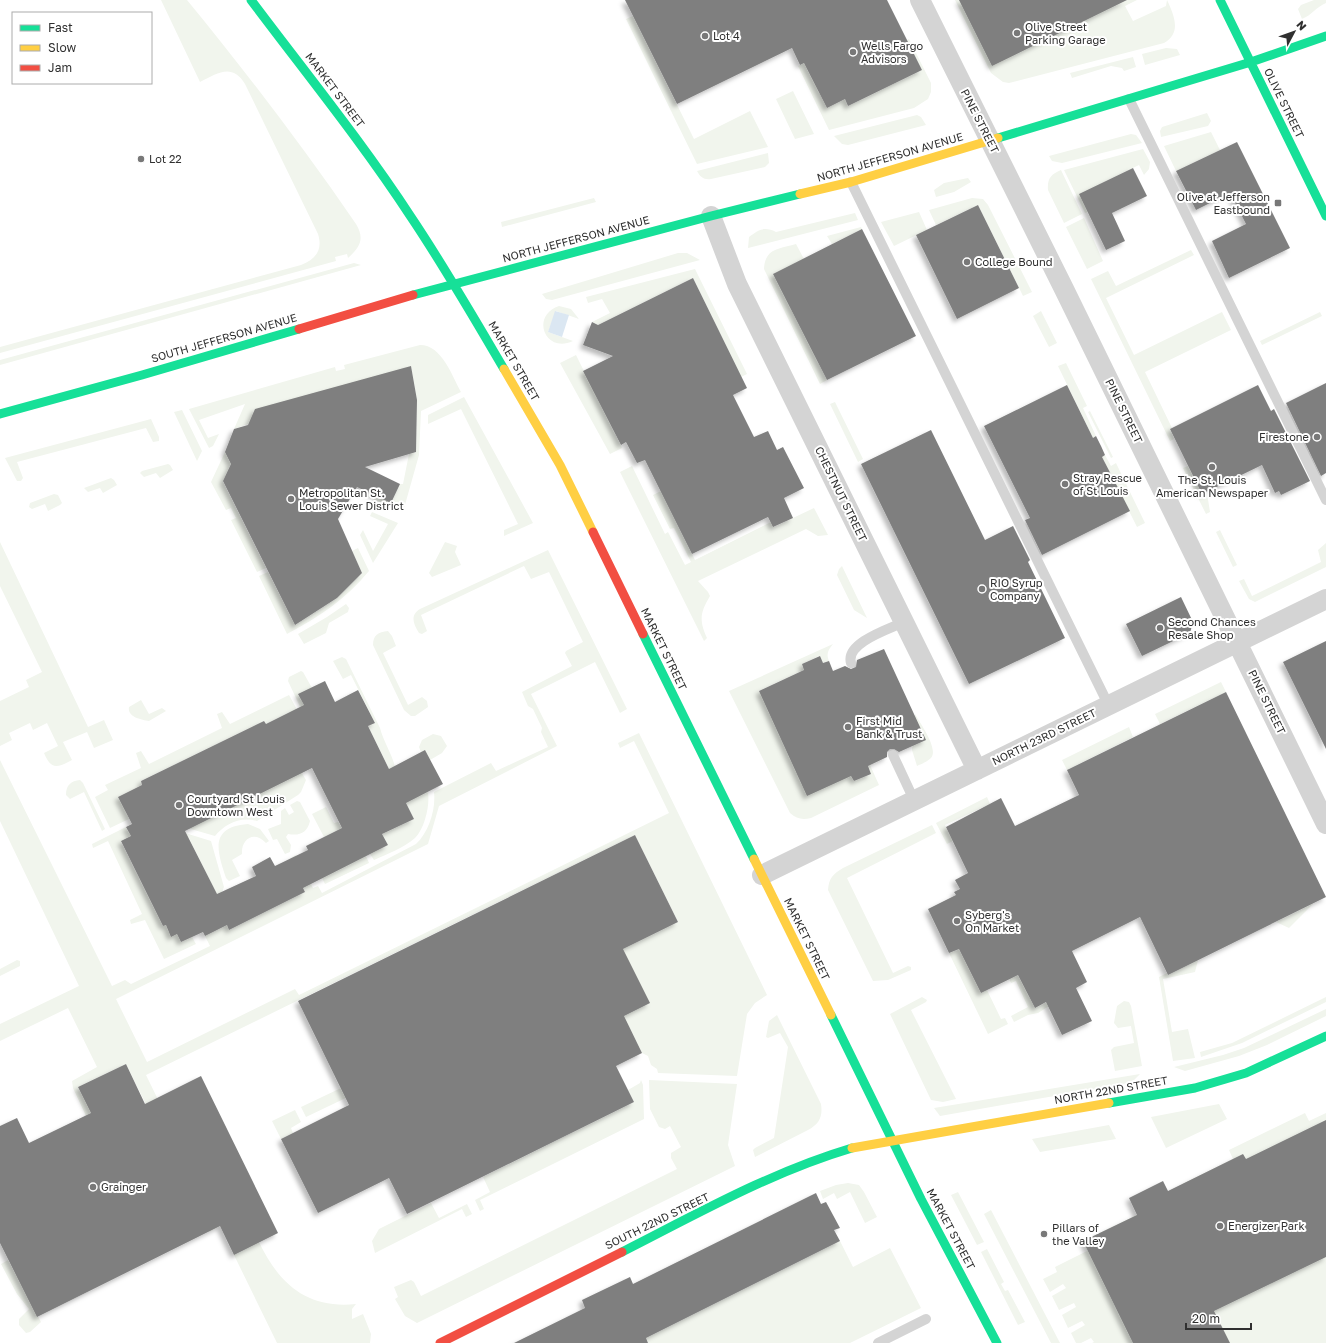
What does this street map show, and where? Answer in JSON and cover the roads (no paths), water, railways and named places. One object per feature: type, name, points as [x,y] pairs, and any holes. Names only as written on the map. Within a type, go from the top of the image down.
[{"type":"main road","name":"MARKET STREET","points":[[251,0],[360,144],[454,283],[560,465],[892,1140],[997,1343]]},
{"type":"main road","name":"OLIVE STREET","points":[[1220,0],[1326,216]]},
{"type":"main road","name":"NORTH JEFFERSON AVENUE","points":[[454,283],[711,216],[851,182],[1251,62],[1326,36]]},
{"type":"main road","name":"SOUTH JEFFERSON AVENUE","points":[[0,414],[142,375],[454,283]]},
{"type":"main road","name":"NORTH 22ND STREET","points":[[892,1140],[935,1135],[1195,1088],[1246,1073],[1326,1036]]},
{"type":"main road","name":"SOUTH 22ND STREET","points":[[440,1343],[783,1172],[839,1151],[892,1140]]},
{"type":"street","name":"PINE STREET","points":[[920,0],[1238,642],[1326,824]]},
{"type":"street","name":"CHESTNUT STREET","points":[[711,216],[737,284],[978,770]]},
{"type":"street","name":"NORTH 23RD STREET","points":[[762,875],[1326,599]]},
{"type":"lane","points":[[1129,99],[1326,500]]},
{"type":"lane","points":[[851,182],[1109,706]]},
{"type":"lane","points":[[851,663],[849,657],[852,650],[859,644],[904,622]]},
{"type":"lane","points":[[893,754],[914,800]]},
{"type":"lane","points":[[878,1343],[926,1319]]},
{"type":"place","name":"Olive Street Parking Garage","points":[[1017,33]]},
{"type":"place","name":"Lot 4","points":[[705,36]]},
{"type":"place","name":"Wells Fargo Advisors","points":[[853,52]]},
{"type":"place","name":"Lot 22","points":[[141,159]]},
{"type":"place","name":"Olive at Jefferson Eastbound","points":[[1278,203]]},
{"type":"place","name":"College Bound","points":[[967,262]]},
{"type":"place","name":"Firestone","points":[[1317,437]]},
{"type":"place","name":"The St. Louis American Newspaper","points":[[1212,467]]},
{"type":"place","name":"Stray Rescue of St Louis","points":[[1065,484]]},
{"type":"place","name":"Metropolitan St. Louis Sewer District","points":[[291,499]]},
{"type":"place","name":"RIO Syrup Company","points":[[982,589]]},
{"type":"place","name":"Second Chances Resale Shop","points":[[1160,628]]},
{"type":"place","name":"First Mid Bank & Trust","points":[[848,727]]},
{"type":"place","name":"Courtyard St Louis Downtown West","points":[[179,805]]},
{"type":"place","name":"Syberg's On Market","points":[[957,921]]},
{"type":"place","name":"Grainger","points":[[93,1187]]},
{"type":"place","name":"Energizer Park","points":[[1220,1226]]},
{"type":"place","name":"Pillars of the Valley","points":[[1044,1234]]}]
